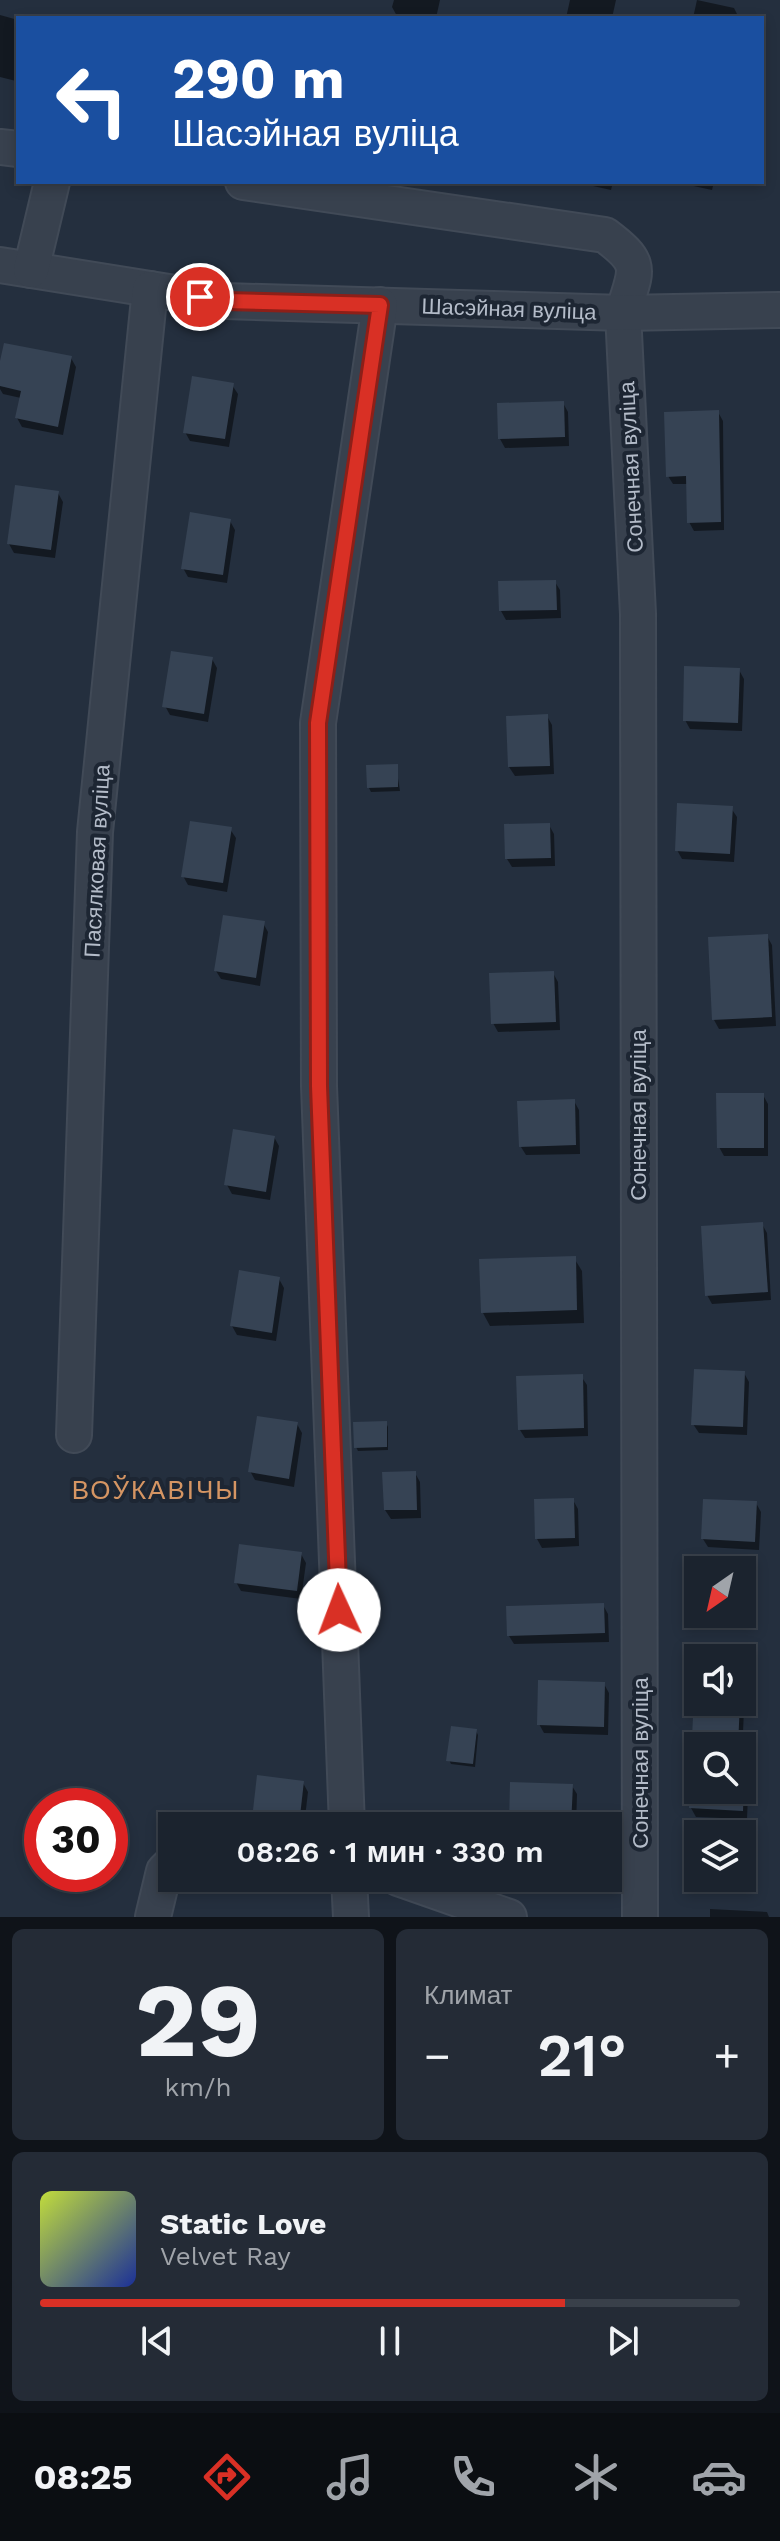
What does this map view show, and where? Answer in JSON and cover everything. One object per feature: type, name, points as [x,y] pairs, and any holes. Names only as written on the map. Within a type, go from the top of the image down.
[{"type":"street","points":[[16,268],[51,184]]},
{"type":"street","points":[[257,184],[605,235],[628,251],[636,271],[623,313]]},
{"type":"street","name":"Шасэйная вуліца","points":[[16,268],[225,301],[623,313],[780,310]]},
{"type":"street","name":"Пасялковая вуліца","points":[[74,1435],[95,832],[150,289]]},
{"type":"street","points":[[346,1812],[319,1086],[318,723],[380,305]]},
{"type":"street","name":"Сонечная вуліца","points":[[623,313],[638,614],[640,1917]]},
{"type":"street","points":[[153,1917],[159,1892]]},
{"type":"street","points":[[350,1892],[351,1917]]},
{"type":"street","points":[[438,1892],[509,1917]]},
{"type":"building","points":[[4,343],[72,356],[58,427],[15,418],[21,391],[0,386]]},
{"type":"building","points":[[192,376],[234,383],[225,439],[183,433]]},
{"type":"building","points":[[564,401],[565,437],[498,439],[497,403]]},
{"type":"building","points":[[719,410],[721,522],[687,523],[686,476],[666,477],[664,412]]},
{"type":"building","points":[[15,485],[59,491],[51,550],[7,544]]},
{"type":"building","points":[[190,512],[231,519],[223,575],[181,569]]},
{"type":"building","points":[[556,580],[557,610],[499,611],[498,581]]},
{"type":"building","points":[[171,651],[213,657],[204,714],[162,707]]},
{"type":"building","points":[[684,666],[740,668],[738,723],[683,721]]},
{"type":"building","points":[[548,714],[550,766],[508,767],[506,716]]},
{"type":"building","points":[[398,764],[398,787],[367,788],[366,765]]},
{"type":"building","points":[[677,803],[733,806],[730,854],[675,851]]},
{"type":"building","points":[[190,821],[232,827],[223,883],[181,877]]},
{"type":"building","points":[[550,823],[551,858],[505,859],[504,824]]},
{"type":"building","points":[[223,915],[265,921],[256,978],[214,971]]},
{"type":"building","points":[[768,934],[772,1017],[712,1020],[708,937]]},
{"type":"building","points":[[554,971],[556,1022],[491,1024],[489,973]]},
{"type":"building","points":[[716,1093],[764,1093],[764,1148],[717,1148]]},
{"type":"building","points":[[575,1099],[576,1145],[519,1147],[517,1101]]},
{"type":"building","points":[[233,1129],[275,1136],[266,1192],[224,1185]]},
{"type":"building","points":[[763,1222],[768,1292],[705,1296],[701,1226]]},
{"type":"building","points":[[576,1256],[577,1310],[481,1313],[479,1259]]},
{"type":"building","points":[[239,1270],[280,1277],[272,1333],[230,1326]]},
{"type":"building","points":[[694,1369],[745,1371],[743,1427],[691,1425]]},
{"type":"building","points":[[583,1374],[584,1428],[518,1430],[516,1376]]},
{"type":"building","points":[[257,1416],[298,1422],[289,1479],[248,1472]]},
{"type":"building","points":[[387,1421],[387,1447],[354,1448],[353,1422]]},
{"type":"building","points":[[416,1471],[417,1510],[384,1510],[382,1472]]},
{"type":"building","points":[[574,1498],[575,1538],[535,1539],[534,1499]]},
{"type":"building","points":[[703,1499],[757,1501],[755,1542],[701,1539]]},
{"type":"building","points":[[239,1544],[302,1552],[297,1591],[234,1583]]},
{"type":"building","points":[[604,1603],[605,1633],[507,1636],[506,1606]]},
{"type":"building","points":[[538,1680],[605,1682],[604,1727],[537,1725]]},
{"type":"building","points":[[693,1716],[739,1716],[739,1732],[692,1732]]},
{"type":"building","points":[[451,1726],[477,1729],[473,1764],[446,1761]]},
{"type":"building","points":[[257,1775],[304,1781],[300,1812],[253,1812]]},
{"type":"building","points":[[510,1782],[573,1784],[572,1812],[509,1812]]},
{"type":"building","points":[[689,1804],[743,1804],[743,1811],[689,1808]]},
{"type":"district","name":"ВОЎКАВІЧЫ","points":[[156,1490]]},
{"type":"route","points":[[200,297],[225,301],[380,305],[318,723],[319,1086],[339,1610]]}]
